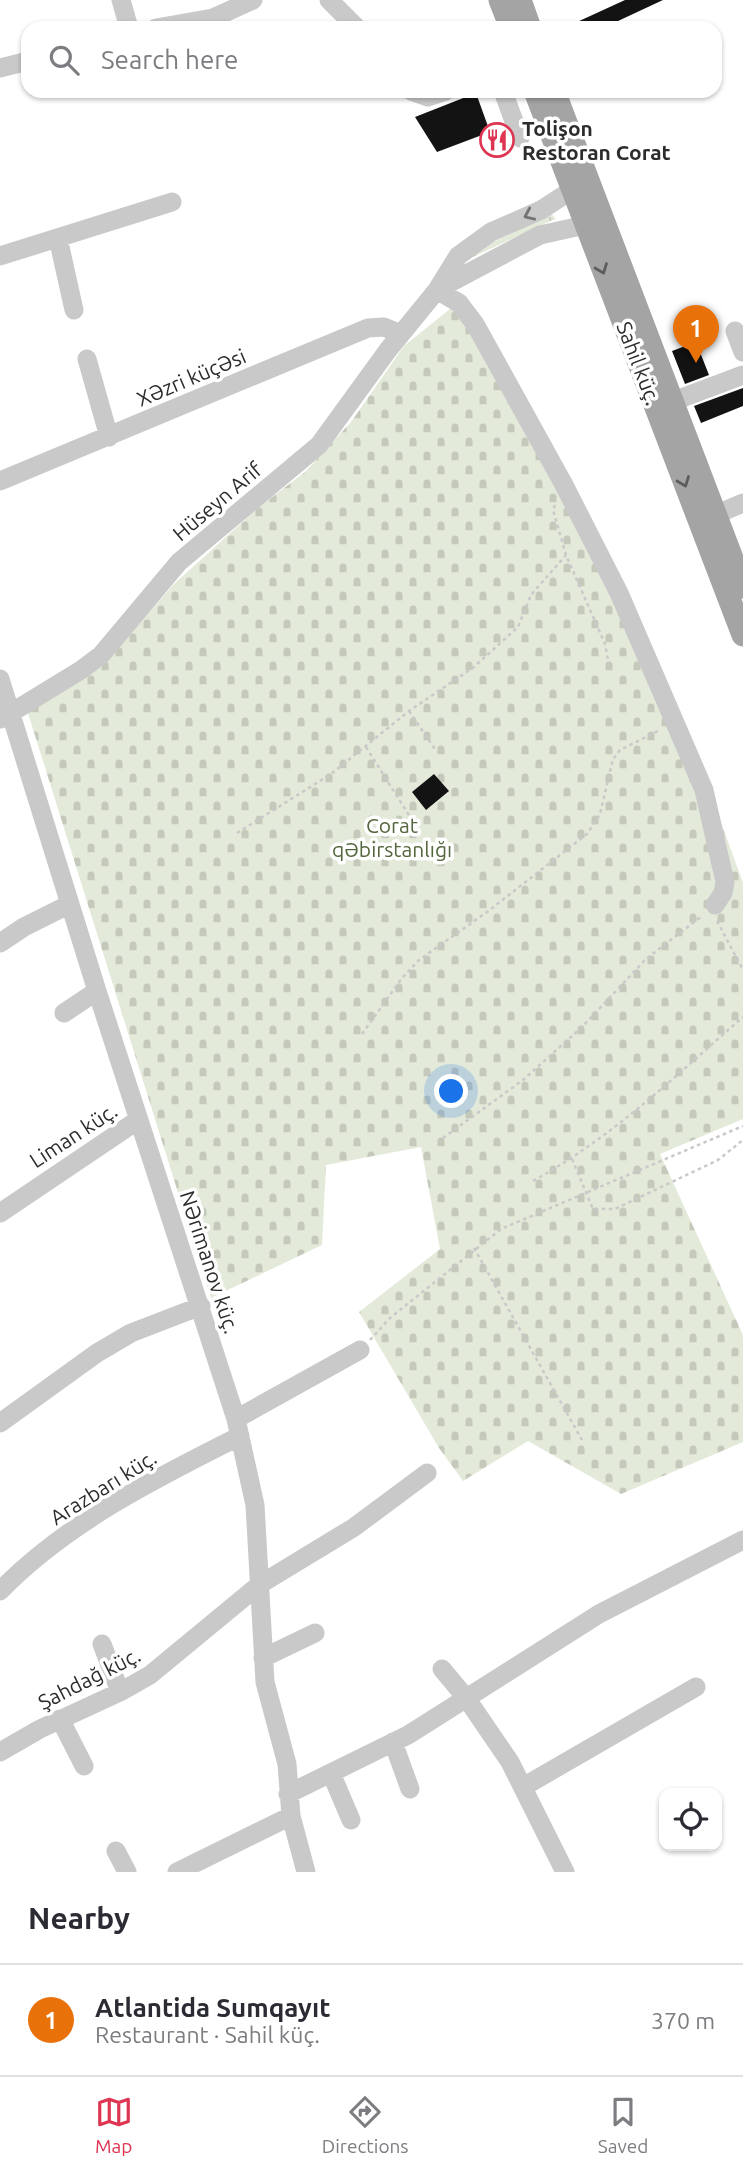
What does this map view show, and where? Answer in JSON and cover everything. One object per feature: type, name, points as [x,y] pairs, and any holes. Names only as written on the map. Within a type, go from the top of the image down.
[{"type":"main road","points":[[500,0],[508,21]]},
{"type":"main road","points":[[520,0],[528,21]]},
{"type":"main road","name":"Sahil küç.","points":[[538,98],[580,186],[743,635]]},
{"type":"main road","name":"Sahil küç.","points":[[556,98],[580,186]]},
{"type":"main road","name":"Sahil küç.","points":[[594,223],[671,402],[743,587]]},
{"type":"street","points":[[121,0],[127,21]]},
{"type":"street","points":[[196,21],[213,18],[253,0]]},
{"type":"street","points":[[329,0],[350,21]]},
{"type":"street","points":[[0,68],[21,63]]},
{"type":"street","points":[[506,98],[520,138]]},
{"type":"street","points":[[437,290],[453,261],[467,247],[551,205],[580,186]]},
{"type":"street","points":[[0,256],[172,202]]},
{"type":"street","points":[[437,290],[540,234],[594,223]]},
{"type":"street","points":[[58,239],[74,310]]},
{"type":"street","points":[[437,290],[459,303],[475,324],[563,483],[619,593],[704,790],[725,882],[723,893],[715,905]]},
{"type":"street","name":"Hüseyn Arif","points":[[6,716],[81,670],[101,654],[179,562],[319,445],[437,290]]},
{"type":"street","name":"Xəzri küçəsi","points":[[0,481],[368,328],[384,327],[401,334]]},
{"type":"street","points":[[735,331],[743,352]]},
{"type":"street","points":[[87,359],[109,436]]},
{"type":"street","points":[[671,402],[743,375]]},
{"type":"street","points":[[715,515],[743,503]]},
{"type":"street","name":"Nərimanov küç.","points":[[0,679],[6,716],[71,904],[238,1428],[256,1505],[263,1658],[269,1706],[287,1764],[291,1816],[306,1872]]},
{"type":"street","points":[[0,943],[24,926],[71,904]]},
{"type":"street","points":[[64,1013],[97,991]]},
{"type":"street","name":"Liman küç.","points":[[0,1213],[138,1120]]},
{"type":"street","points":[[0,1423],[96,1353],[131,1333],[201,1306]]},
{"type":"street","name":"Arazbarı küç.","points":[[0,1591],[42,1552],[360,1350]]},
{"type":"street","name":"Şahdağ küç.","points":[[0,1752],[150,1675],[259,1585],[353,1528],[426,1473]]},
{"type":"street","points":[[288,1794],[393,1742],[467,1699],[599,1614],[743,1540]]},
{"type":"street","points":[[263,1658],[315,1633]]},
{"type":"street","points":[[102,1644],[120,1692]]},
{"type":"street","points":[[442,1669],[467,1699],[523,1787],[565,1872]]},
{"type":"street","points":[[523,1787],[696,1687]]},
{"type":"street","points":[[60,1719],[84,1766]]},
{"type":"street","points":[[393,1742],[410,1789]]},
{"type":"street","points":[[331,1773],[351,1820]]},
{"type":"street","points":[[177,1872],[291,1816]]},
{"type":"street","points":[[116,1852],[127,1872]]},
{"type":"path","points":[[563,483],[553,510],[566,555],[604,645],[609,666]]},
{"type":"path","points":[[237,833],[331,774],[409,711],[474,667],[518,627],[531,595],[566,555]]},
{"type":"path","points":[[409,711],[438,752]]},
{"type":"path","points":[[362,1034],[402,978],[419,960],[487,912],[595,826],[613,760],[620,750],[676,722]]},
{"type":"path","points":[[366,747],[417,828]]},
{"type":"path","points":[[443,1138],[523,1080],[583,1027],[646,959],[715,905],[718,923],[743,970]]},
{"type":"path","points":[[533,1181],[572,1159],[627,1121],[743,1017]]},
{"type":"path","points":[[360,1350],[390,1318],[501,1229],[743,1126]]},
{"type":"path","points":[[572,1159],[593,1209],[615,1209],[719,1160],[743,1140]]},
{"type":"path","points":[[474,1248],[582,1440]]},
{"type":"green space","points":[[552,214],[555,219],[473,257],[474,251]]},
{"type":"green space","name":"Corat qəbirstanlığı","points":[[466,296],[594,529],[692,742],[743,883],[743,1119],[660,1154],[743,1335],[743,1442],[621,1494],[528,1441],[463,1481],[439,1448],[359,1312],[440,1249],[421,1147],[326,1165],[322,1245],[211,1298],[27,710],[102,666],[174,584],[259,507],[305,472],[351,422],[404,346]]},
{"type":"building","points":[[625,0],[663,0],[618,21],[579,21]]},
{"type":"building","points":[[463,98],[478,98],[490,132],[437,152],[415,117]]},
{"type":"building","points":[[696,342],[709,375],[685,384],[672,351]]},
{"type":"building","points":[[743,388],[743,406],[701,423],[694,406]]},
{"type":"building","points":[[434,774],[449,791],[426,810],[412,792]]},
{"type":"place","name":"Tolişon Restoran Corat","points":[[497,140]]},
{"type":"place","name":"Atlantida Sumqayıt","points":[[696,363]]}]
